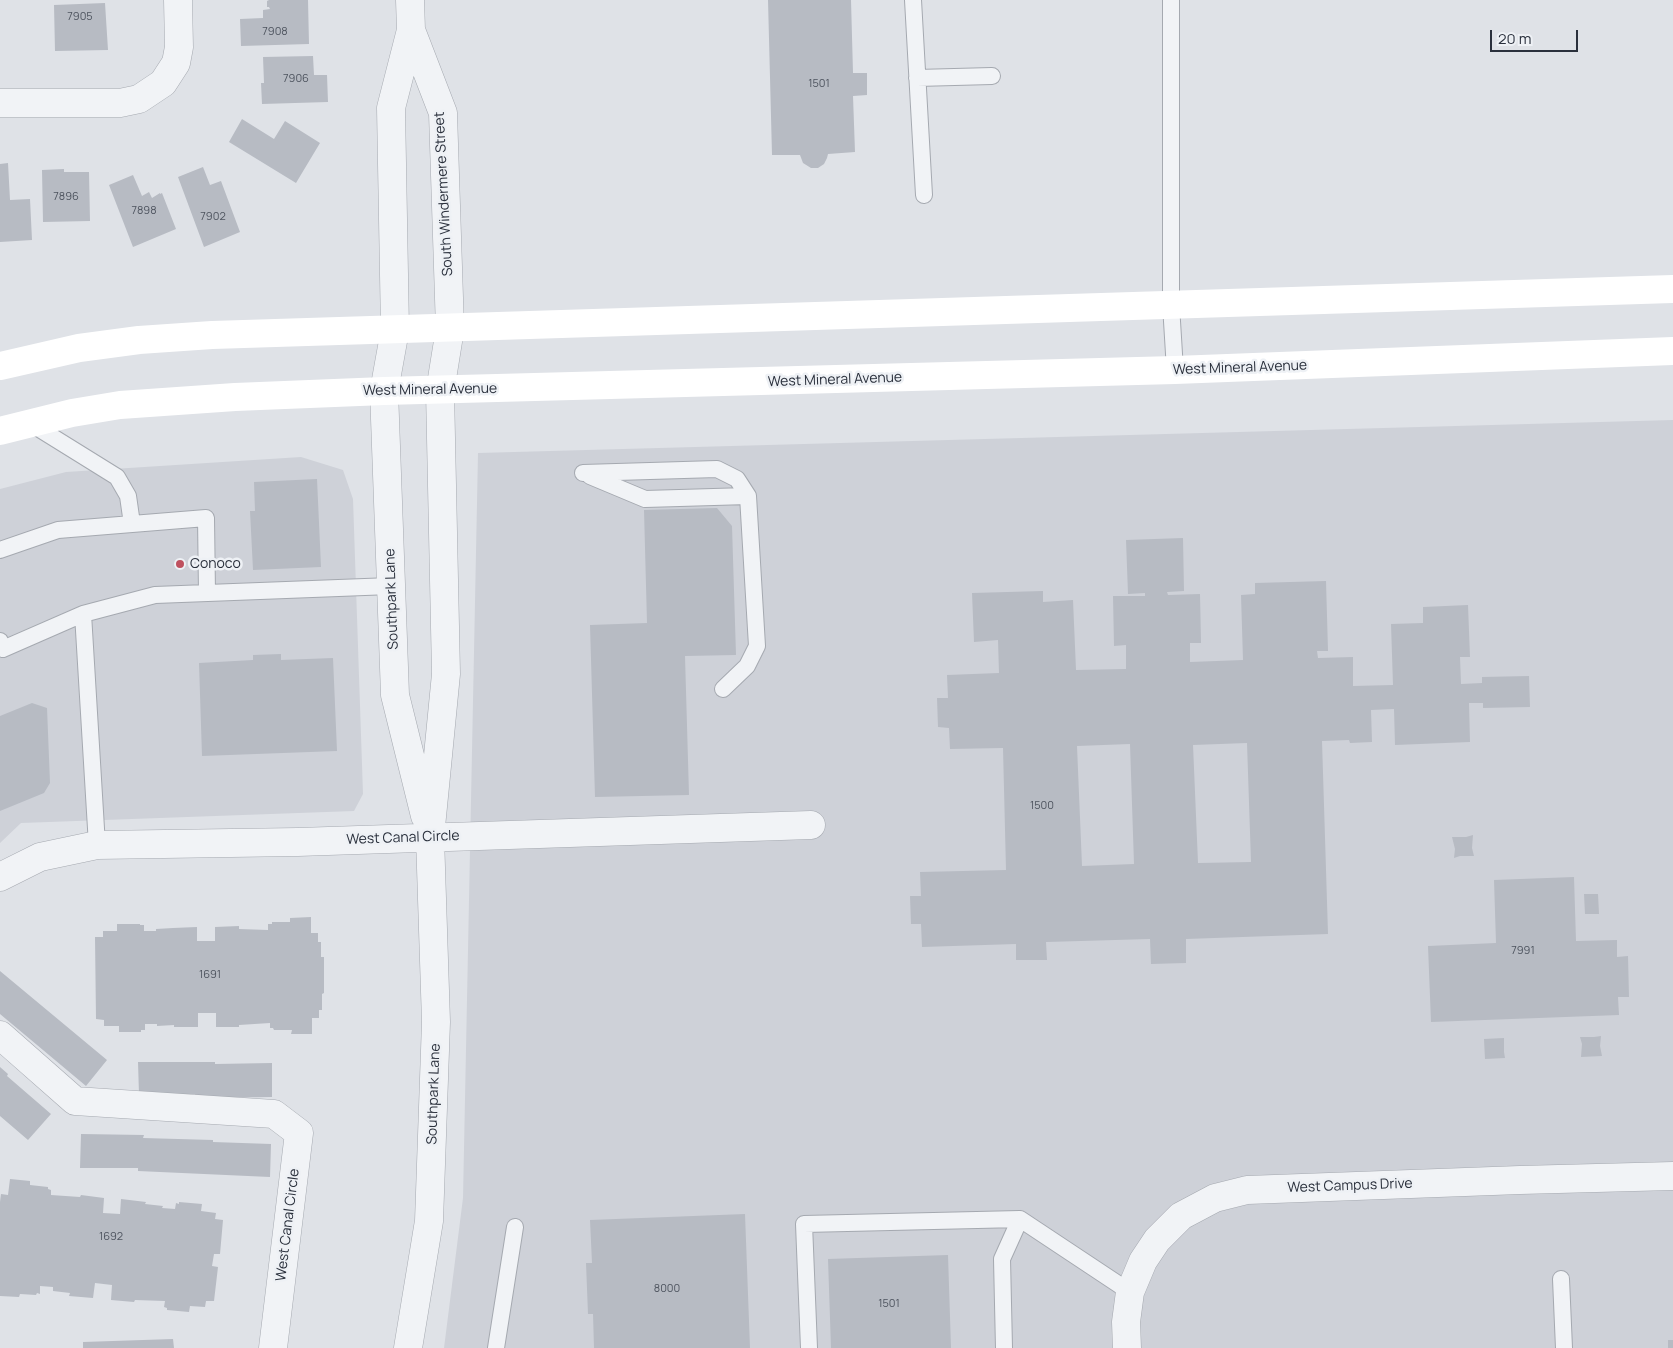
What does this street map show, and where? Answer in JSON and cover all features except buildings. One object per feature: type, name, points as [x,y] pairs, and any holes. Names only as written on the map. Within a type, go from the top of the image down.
[{"type":"main road","points":[[0,366],[78,348],[139,340],[212,335],[393,343],[450,328],[1673,289]]},
{"type":"main road","name":"West Mineral Avenue","points":[[0,431],[72,413],[120,405],[235,397],[384,391],[1175,370],[1673,351]]},
{"type":"street","points":[[0,103],[120,103],[139,99],[163,83],[176,63],[179,47],[178,0]]},
{"type":"street","name":"South Windermere Street","points":[[393,343],[391,108],[411,30],[410,0]]},
{"type":"street","name":"South Windermere Street","points":[[411,30],[443,113],[450,328],[445,362]]},
{"type":"street","name":"Southpark Lane","points":[[393,343],[384,391],[395,695],[430,837]]},
{"type":"street","name":"Southpark Lane","points":[[408,1348],[429,1221],[436,1022],[430,837],[446,674],[440,391],[445,362]]},
{"type":"street","name":"West Canal Circle","points":[[0,877],[40,857],[97,846],[298,842],[811,825]]},
{"type":"street","name":"West Canal Circle","points":[[0,1035],[75,1100],[274,1114],[299,1133],[273,1348]]},
{"type":"street","name":"West Campus Drive","points":[[1127,1348],[1126,1322],[1130,1292],[1143,1260],[1157,1240],[1181,1216],[1215,1198],[1247,1190],[1673,1176]]},
{"type":"lane","points":[[914,0],[924,195]]},
{"type":"lane","points":[[1171,0],[1171,305],[1175,370]]},
{"type":"lane","points":[[917,78],[992,76]]},
{"type":"lane","points":[[30,423],[117,477],[128,496],[132,524]]},
{"type":"lane","points":[[723,689],[747,666],[756,646],[748,496],[737,479],[717,469],[583,473],[646,498],[748,496]]},
{"type":"lane","points":[[0,550],[58,530],[206,518],[207,593]]},
{"type":"lane","points":[[0,641],[3,649],[82,614],[155,595],[392,586]]},
{"type":"lane","points":[[82,614],[97,846]]},
{"type":"lane","points":[[809,1348],[804,1224],[1020,1218],[1130,1292]]},
{"type":"lane","points":[[1004,1348],[1002,1259],[1020,1218]]},
{"type":"lane","points":[[496,1348],[515,1227]]},
{"type":"lane","points":[[1561,1278],[1564,1348]]},
{"type":"shaded area","points":[[1673,420],[1673,1348],[444,1348],[463,1198],[478,453]]},
{"type":"shaded area","points":[[301,457],[343,470],[353,499],[363,794],[354,811],[21,823],[0,843],[0,489],[66,472]]},
{"type":"place","name":"Conoco","points":[[180,564]]}]
